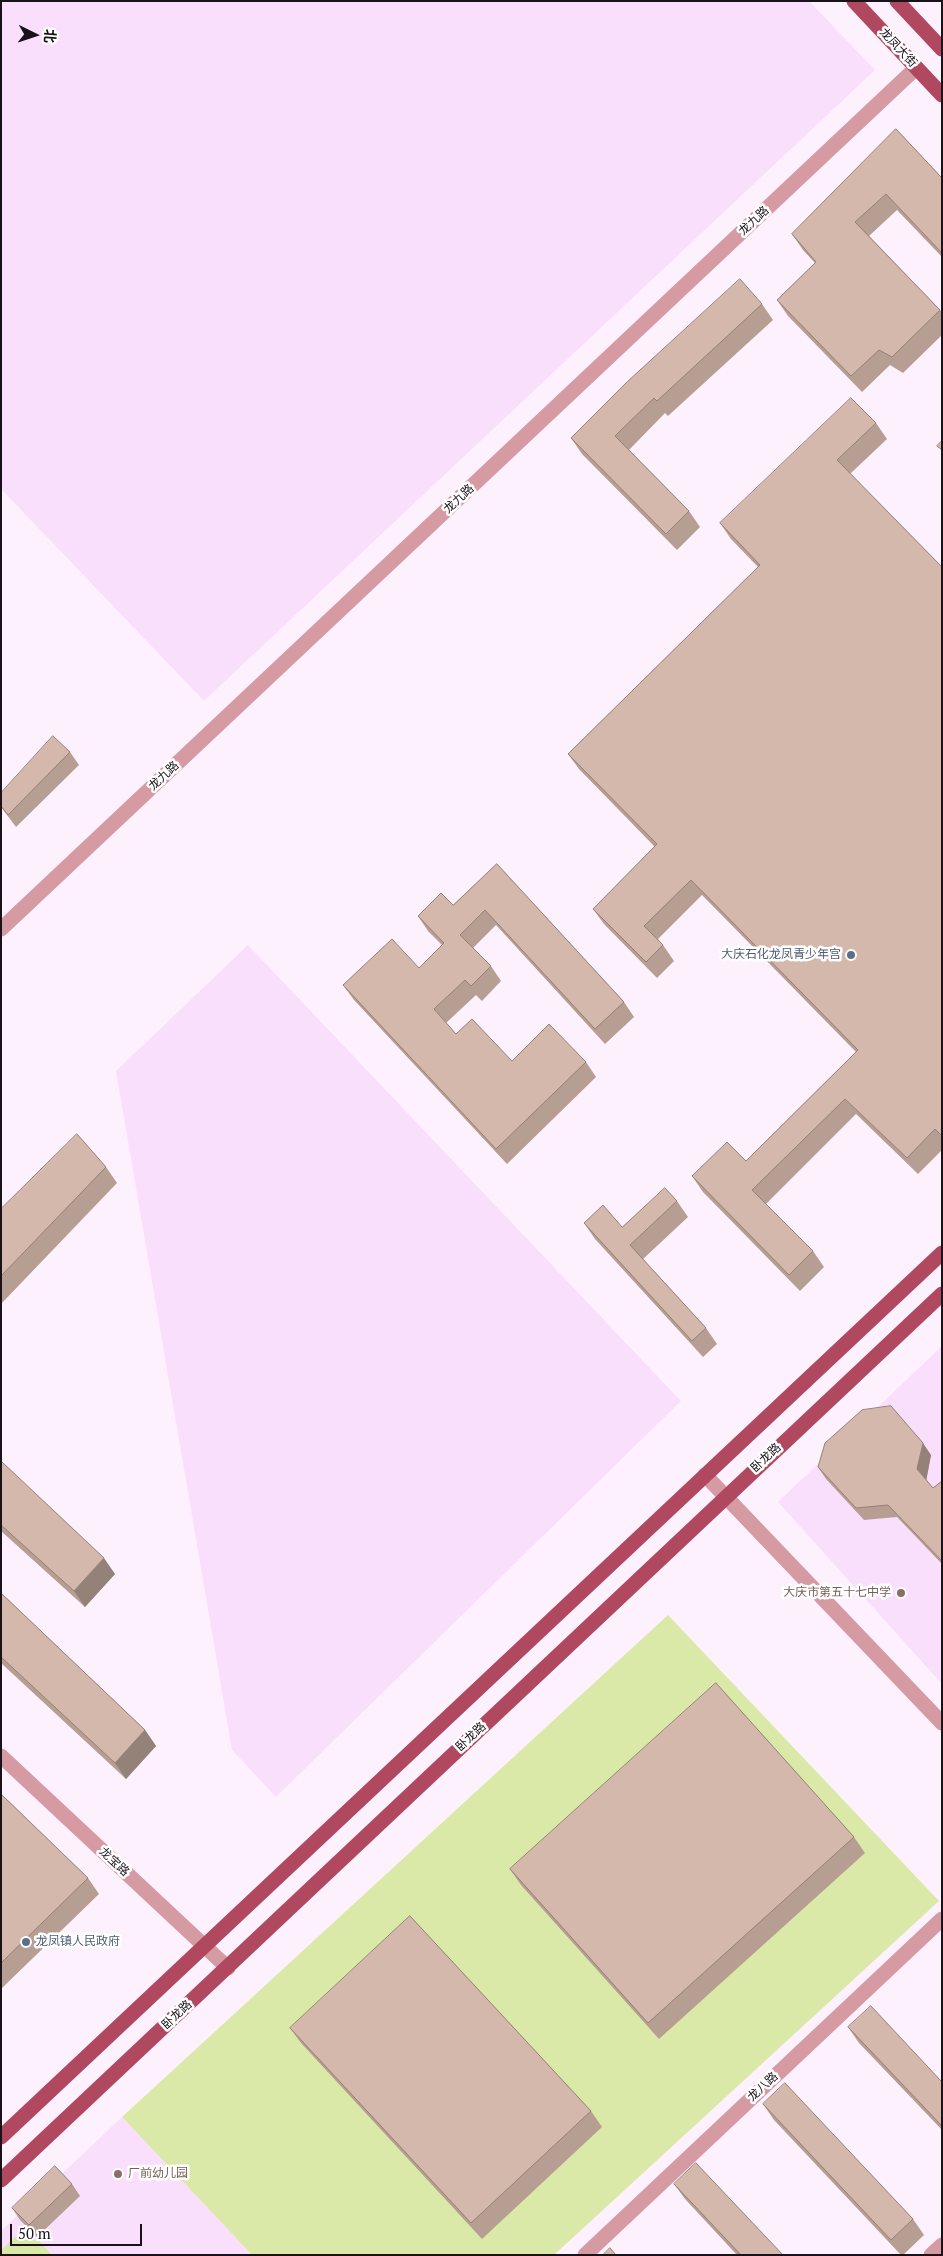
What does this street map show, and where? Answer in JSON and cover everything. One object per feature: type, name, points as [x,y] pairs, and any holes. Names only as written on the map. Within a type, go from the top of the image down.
[{"type":"main road","name":"龙凤大街","points":[[854,1],[942,95]]},
{"type":"main road","points":[[897,1],[942,49]]},
{"type":"main road","points":[[1,2137],[942,1253]]},
{"type":"main road","name":"卧龙路","points":[[1,2180],[228,1968],[725,1496],[942,1294]]},
{"type":"street","name":"龙九路","points":[[1,929],[916,68]]},
{"type":"street","points":[[705,1476],[942,1723]]},
{"type":"street","name":"龙宝路","points":[[1,1756],[228,1968]]},
{"type":"street","name":"龙八路","points":[[585,2255],[942,1919]]},
{"type":"street","points":[[931,2255],[942,2245]]},
{"type":"shaded area","points":[[1,1],[809,1],[875,70],[204,701],[1,489]]},
{"type":"shaded area","points":[[248,945],[681,1401],[276,1797],[232,1750],[116,1071]]},
{"type":"shaded area","name":"大庆市第五十七中学","points":[[942,1346],[942,1684],[778,1502]]},
{"type":"shaded area","name":"厂前幼儿园","points":[[122,2117],[252,2255],[1,2255],[1,2231]]},
{"type":"green space","points":[[668,1615],[939,1901],[554,2255],[252,2255],[122,2117]]},
{"type":"green space","points":[[15,2237],[39,2241],[52,2255],[1,2255],[1,2250]]},
{"type":"building","points":[[896,129],[942,178],[942,253],[886,194],[855,222],[940,310],[892,357],[879,350],[851,376],[777,300],[816,262],[792,234]]},
{"type":"building","points":[[740,279],[762,304],[657,401],[654,398],[615,436],[689,511],[666,534],[571,438],[627,382]]},
{"type":"building","name":"大庆石化龙凤青少年宫","points":[[851,398],[876,423],[837,460],[942,567],[942,1136],[935,1129],[907,1158],[845,1099],[752,1190],[813,1251],[789,1275],[692,1176],[727,1142],[746,1161],[858,1050],[691,880],[644,926],[663,945],[646,962],[593,909],[657,844],[568,754],[760,565],[720,523]]},
{"type":"building","points":[[942,441],[942,450],[937,446]]},
{"type":"building","points":[[53,736],[70,752],[8,815],[1,806],[1,793]]},
{"type":"building","points":[[497,864],[624,1002],[595,1029],[485,910],[460,935],[491,966],[471,986],[465,980],[434,1009],[456,1034],[472,1019],[512,1061],[549,1024],[586,1062],[496,1149],[343,985],[392,939],[419,968],[444,943],[418,916],[441,893],[453,905]]},
{"type":"building","points":[[77,1134],[106,1167],[1,1276],[1,1209]]},
{"type":"building","points":[[665,1188],[677,1201],[630,1245],[706,1328],[692,1341],[584,1223],[603,1205],[622,1227]]},
{"type":"building","points":[[891,1406],[923,1443],[917,1469],[933,1488],[942,1481],[942,1561],[888,1505],[856,1508],[818,1467],[825,1443],[862,1410]]},
{"type":"building","points":[[1,1461],[104,1558],[74,1591],[1,1525]]},
{"type":"building","points":[[1,1593],[145,1730],[115,1763],[1,1657]]},
{"type":"building","points":[[716,1683],[854,1837],[648,2023],[510,1869]]},
{"type":"building","name":"龙凤镇人民政府","points":[[1,1794],[88,1878],[1,1963]]},
{"type":"building","points":[[410,1916],[591,2111],[471,2223],[290,2028]]},
{"type":"building","points":[[871,2006],[942,2082],[942,2126],[848,2027]]},
{"type":"building","points":[[785,2083],[913,2219],[891,2240],[763,2104]]},
{"type":"building","points":[[696,2163],[783,2255],[741,2255],[674,2184]]},
{"type":"building","points":[[55,2166],[72,2184],[29,2225],[12,2208]]},
{"type":"building","points":[[610,2248],[616,2255],[603,2255]]},
{"type":"place","name":"大庆石化龙凤青少年宫","points":[[851,955]]},
{"type":"place","name":"大庆市第五十七中学","points":[[901,1593]]},
{"type":"place","name":"龙凤镇人民政府","points":[[26,1942]]},
{"type":"place","name":"厂前幼儿园","points":[[118,2174]]}]
